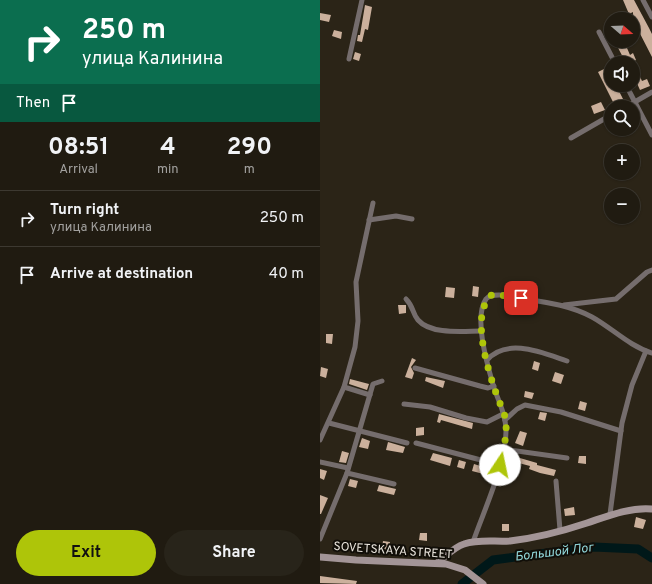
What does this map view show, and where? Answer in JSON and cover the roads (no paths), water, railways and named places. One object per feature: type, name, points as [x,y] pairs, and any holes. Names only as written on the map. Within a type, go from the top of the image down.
[{"type":"street","points":[[349,59],[362,0]]},
{"type":"street","points":[[643,0],[652,17]]},
{"type":"street","points":[[599,32],[611,56]]},
{"type":"street","points":[[638,100],[652,92]]},
{"type":"street","points":[[640,113],[652,135]]},
{"type":"street","points":[[571,138],[604,119]]},
{"type":"street","points":[[320,440],[344,387],[355,347],[358,321],[356,282],[373,203]]},
{"type":"street","points":[[369,220],[396,216],[412,219]]},
{"type":"street","points":[[563,306],[616,299],[647,272],[652,270]]},
{"type":"street","points":[[473,542],[500,465],[506,433],[505,420],[494,386],[481,331],[480,314],[486,299],[493,294],[563,306],[591,316],[622,338],[652,353]]},
{"type":"street","points":[[406,299],[412,305],[414,314],[419,321],[426,324],[449,332],[481,331]]},
{"type":"street","points":[[487,360],[499,351],[529,349],[567,361]]},
{"type":"street","points":[[610,514],[621,431],[632,385],[646,351]]},
{"type":"street","points":[[415,368],[488,388],[494,386]]},
{"type":"street","points":[[320,539],[348,470],[373,384],[382,381]]},
{"type":"street","points":[[344,387],[370,394]]},
{"type":"street","points":[[404,404],[430,407],[466,418],[487,422],[503,414]]},
{"type":"street","points":[[505,420],[517,409],[525,405],[561,412],[621,431]]},
{"type":"street","points":[[329,423],[408,443]]},
{"type":"street","points":[[416,443],[500,465]]},
{"type":"street","points":[[503,449],[567,458]]},
{"type":"street","points":[[320,462],[394,484]]},
{"type":"street","points":[[556,481],[560,530]]},
{"type":"street","points":[[437,563],[462,544],[510,540],[560,530],[610,514],[652,508]]},
{"type":"street","name":"SOVETSKAYA STREET","points":[[320,557],[453,565],[465,570],[482,584]]},
{"type":"waterway","name":"Большой Лог","points":[[462,584],[493,560],[594,547],[638,549],[652,558]]}]
